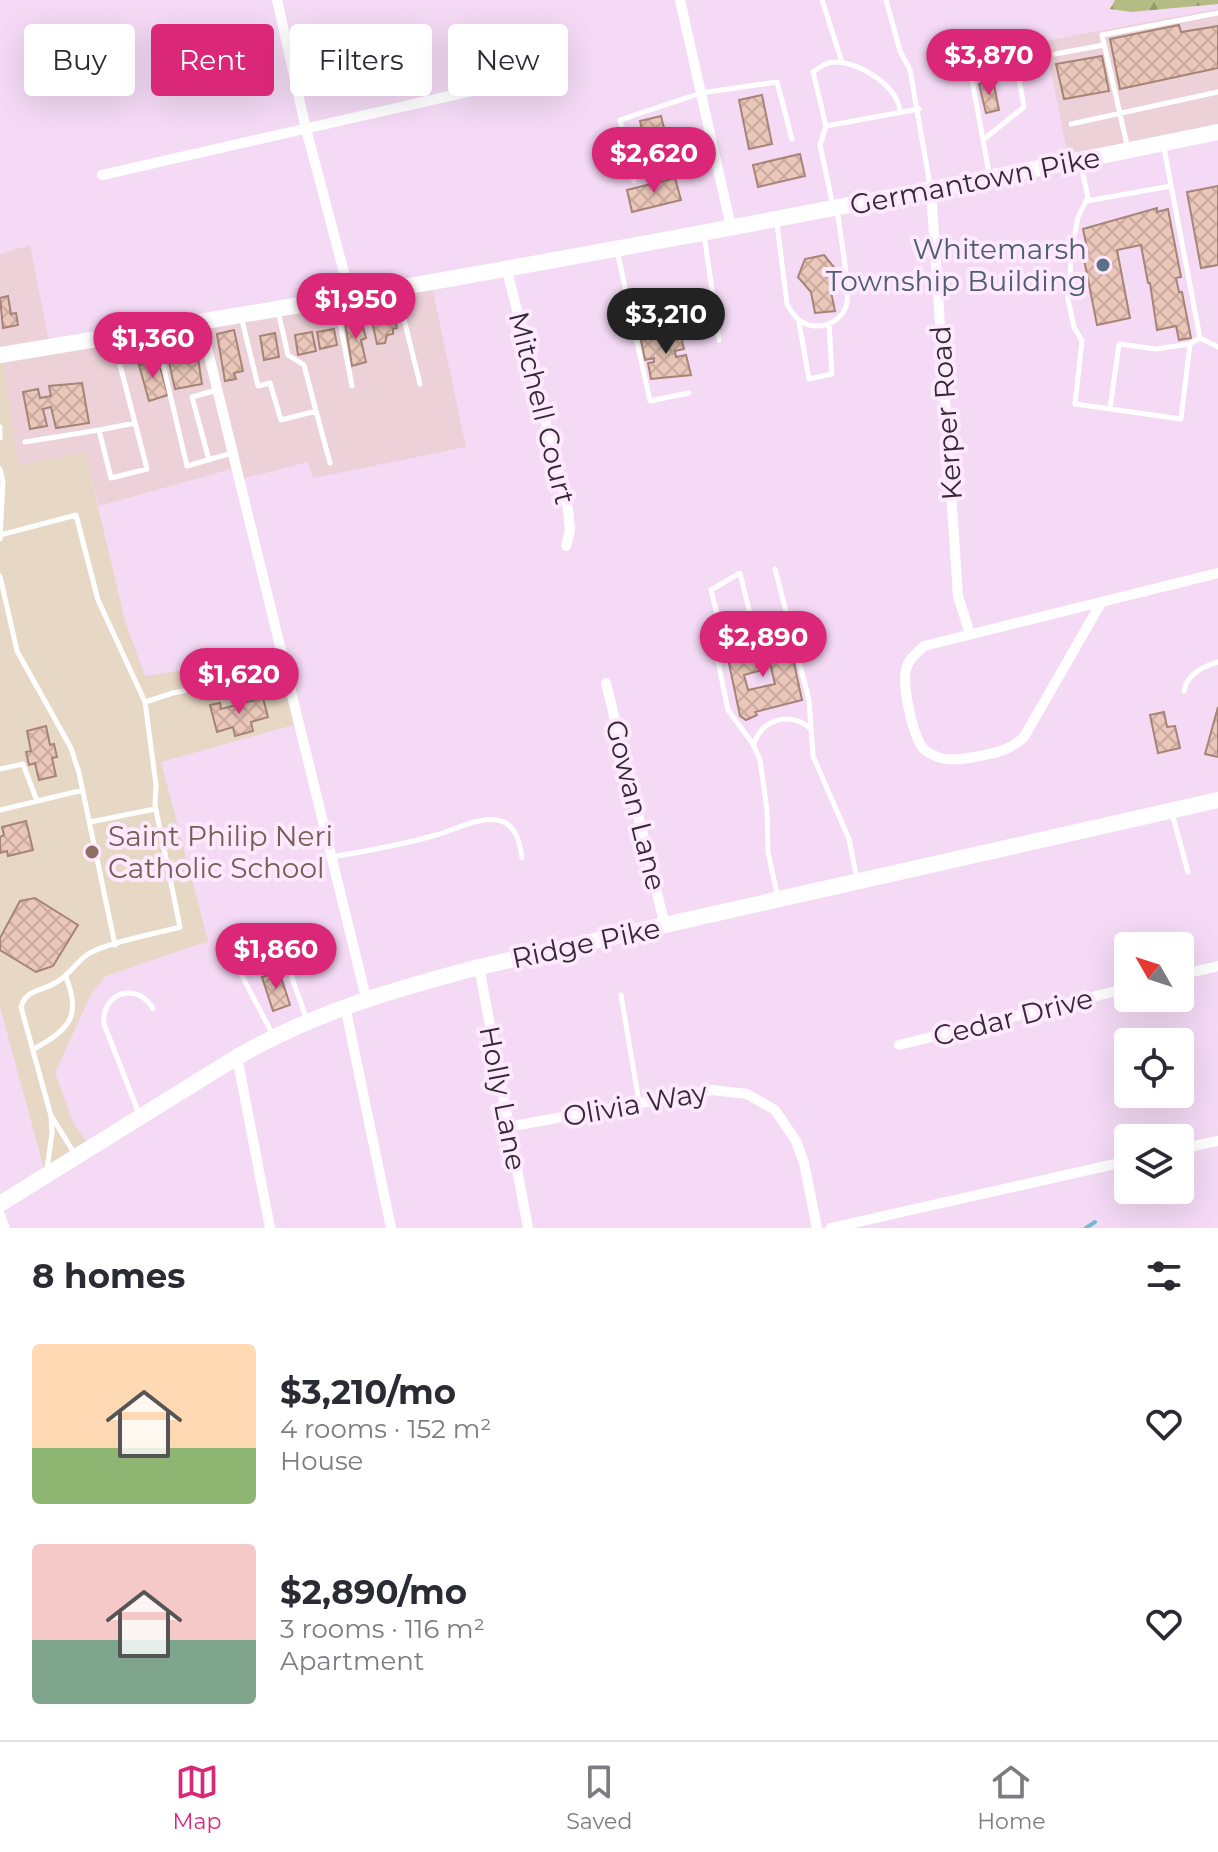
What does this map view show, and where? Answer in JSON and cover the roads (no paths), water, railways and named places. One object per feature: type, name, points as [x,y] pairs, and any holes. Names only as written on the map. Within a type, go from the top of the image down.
[{"type":"main road","name":"Germantown Pike","points":[[0,355],[507,271],[1218,132]]},
{"type":"main road","name":"Ridge Pike","points":[[0,1204],[274,1036],[366,998],[479,967],[779,901],[857,880],[1171,808],[1218,800]]},
{"type":"street","points":[[277,0],[342,296]]},
{"type":"street","points":[[680,0],[731,227]]},
{"type":"street","points":[[102,175],[450,96]]},
{"type":"street","name":"Kerper Road","points":[[931,190],[958,596],[970,634]]},
{"type":"street","name":"Mitchell Court","points":[[507,271],[568,509],[570,530],[566,546]]},
{"type":"street","points":[[201,323],[366,998]]},
{"type":"street","points":[[1101,603],[1024,737],[1014,747],[951,761],[925,751],[917,741],[904,682],[909,661],[924,646],[1218,573]]},
{"type":"street","name":"Gowan Lane","points":[[606,683],[665,926]]},
{"type":"street","points":[[1194,972],[1218,966]]},
{"type":"street","name":"Holly Lane","points":[[479,967],[528,1228]]},
{"type":"street","name":"Cedar Drive","points":[[899,1045],[1114,991]]},
{"type":"street","points":[[345,1006],[391,1228]]},
{"type":"street","points":[[237,1057],[270,1228]]},
{"type":"street","name":"Olivia Way","points":[[507,1127],[712,1090],[747,1094],[775,1110],[791,1132],[804,1163],[817,1228]]},
{"type":"street","points":[[1194,1146],[1218,1141]]},
{"type":"street","points":[[831,1228],[1114,1164]]},
{"type":"street","points":[[0,1215],[5,1228]]},
{"type":"lane","points":[[822,0],[843,63]]},
{"type":"lane","points":[[886,0],[900,51],[910,70],[931,190]]},
{"type":"lane","points":[[1128,150],[1102,35],[1218,13]]},
{"type":"lane","points":[[1055,54],[1104,45]]},
{"type":"lane","points":[[983,140],[1024,107],[1016,62],[970,69],[983,140],[990,178]]},
{"type":"lane","points":[[799,321],[808,325],[829,324],[844,310],[848,300],[837,208],[832,201],[820,145],[826,126],[813,72],[825,63],[843,63],[884,82],[897,98],[900,112]]},
{"type":"lane","points":[[634,181],[620,120],[701,93],[777,82],[792,139]]},
{"type":"lane","points":[[1071,124],[1218,92]]},
{"type":"lane","points":[[826,126],[919,109]]},
{"type":"lane","points":[[1163,143],[1200,338]]},
{"type":"lane","points":[[1080,160],[1087,201],[1078,217],[1069,282],[1070,313],[1082,341],[1075,404],[1181,419],[1190,344]]},
{"type":"lane","points":[[1087,201],[1171,186]]},
{"type":"lane","points":[[776,219],[787,304],[799,321],[809,379],[832,374],[829,324]]},
{"type":"lane","points":[[704,233],[719,340]]},
{"type":"lane","points":[[617,249],[650,401],[689,393]]},
{"type":"lane","points":[[396,288],[420,384]]},
{"type":"lane","points":[[342,296],[352,386]]},
{"type":"lane","points":[[631,315],[671,307]]},
{"type":"lane","points":[[277,308],[288,355],[304,365],[330,463]]},
{"type":"lane","points":[[241,315],[258,386],[270,383],[281,420],[316,411]]},
{"type":"lane","points":[[155,330],[187,466],[232,453]]},
{"type":"lane","points":[[99,430],[111,478],[147,469],[112,337]]},
{"type":"lane","points":[[1110,409],[1119,344],[1156,349],[1190,344],[1200,338]]},
{"type":"lane","points":[[1200,338],[1218,347]]},
{"type":"lane","points":[[209,460],[192,397],[217,390]]},
{"type":"lane","points":[[25,442],[135,423]]},
{"type":"lane","points":[[0,427],[0,438]]},
{"type":"lane","points":[[0,469],[3,481],[0,537],[76,515],[98,600],[145,702],[156,785],[156,809],[180,927],[87,954],[66,977],[52,986],[33,991],[23,1000],[21,1007],[51,1116],[52,1133],[46,1176]]},
{"type":"lane","points":[[775,569],[809,700],[813,756],[849,839],[857,880]]},
{"type":"lane","points":[[723,639],[711,590],[740,573],[754,630],[766,643],[793,637]]},
{"type":"lane","points":[[0,576],[17,651],[71,748],[83,790],[115,945]]},
{"type":"lane","points":[[754,630],[714,642],[728,710],[753,744],[764,777],[768,852],[779,901]]},
{"type":"lane","points":[[1184,691],[1186,681],[1194,673],[1218,662]]},
{"type":"lane","points":[[145,702],[173,693],[285,670]]},
{"type":"lane","points":[[753,744],[764,726],[773,721],[793,719],[811,728]]},
{"type":"lane","points":[[0,769],[23,764],[37,801]]},
{"type":"lane","points":[[0,810],[83,790]]},
{"type":"lane","points":[[1171,808],[1188,872]]},
{"type":"lane","points":[[90,822],[156,809]]},
{"type":"lane","points":[[331,858],[395,846],[477,821],[498,820],[510,826],[519,839],[522,858]]},
{"type":"lane","points":[[274,1036],[240,972],[284,955],[307,1021]]},
{"type":"lane","points":[[34,1049],[66,1026],[74,1011],[74,997],[66,977]]},
{"type":"lane","points":[[141,1118],[103,1015],[110,1000],[126,992],[143,996],[153,1009]]},
{"type":"lane","points":[[621,995],[639,1103]]},
{"type":"lane","points":[[51,1116],[76,1158]]},
{"type":"waterway","points":[[1086,1228],[1095,1222]]},
{"type":"place","name":"Whitemarsh Township Building","points":[[1103,265]]},
{"type":"place","name":"Saint Philip Neri Catholic School","points":[[92,852]]}]
